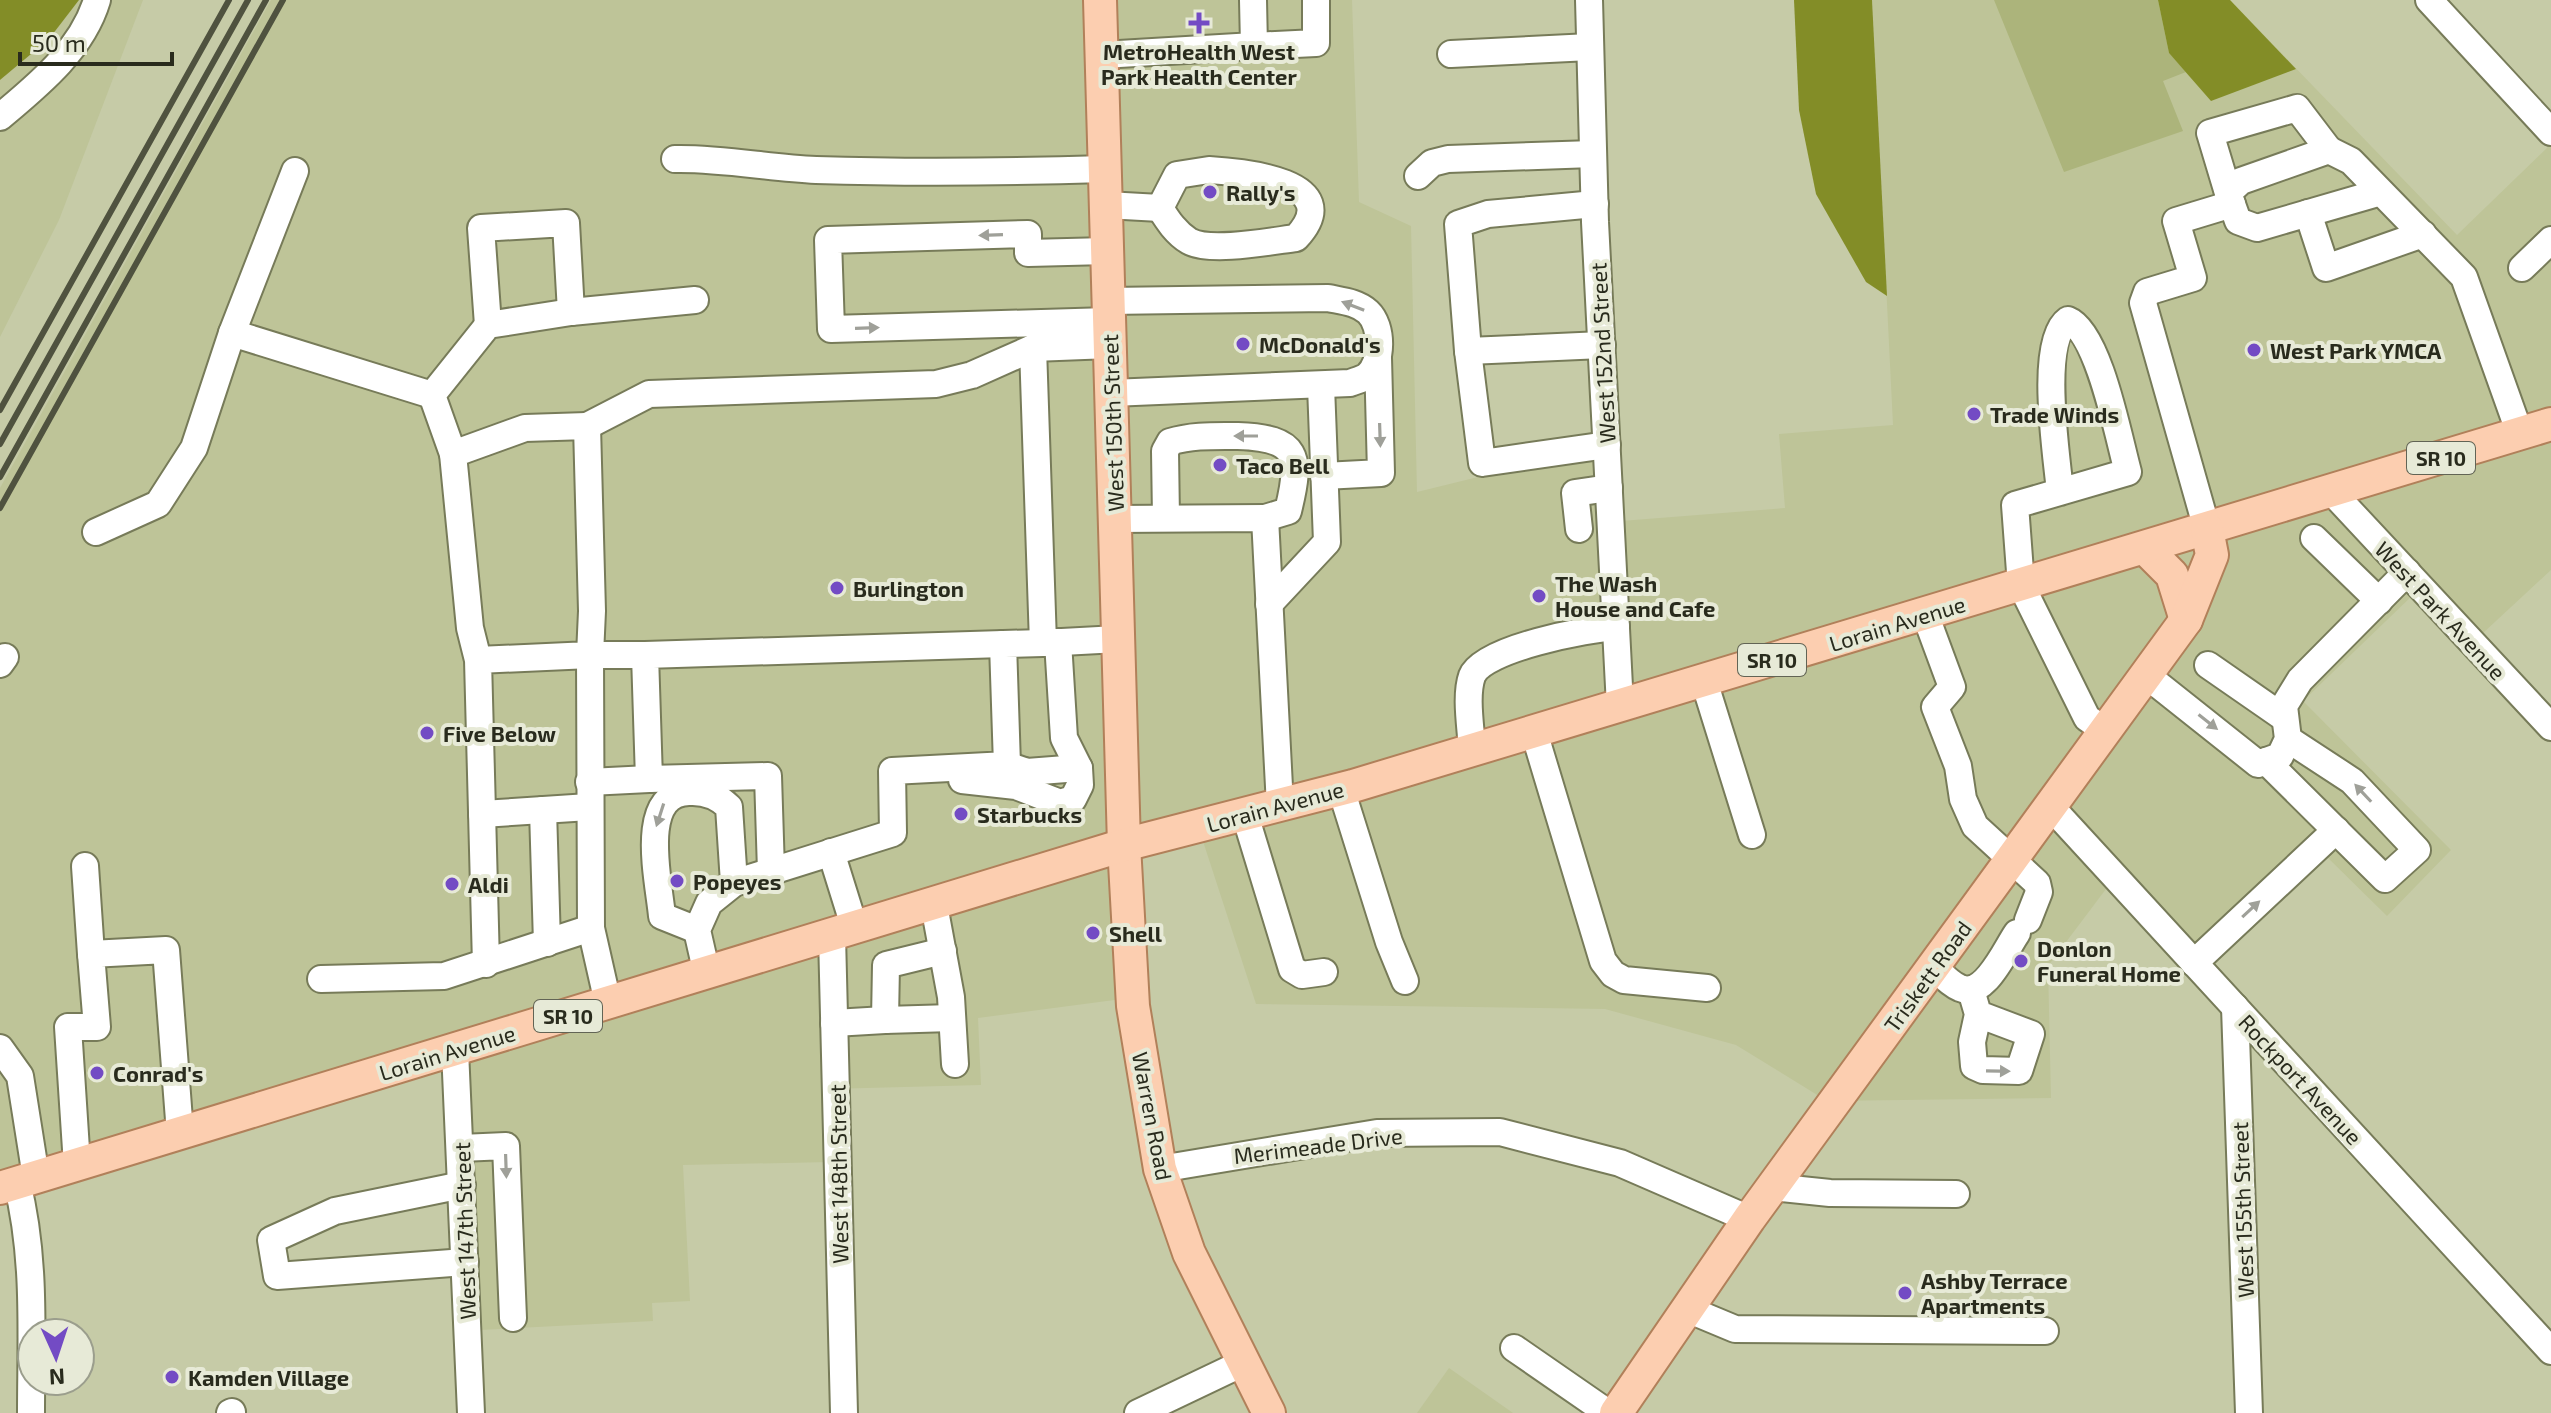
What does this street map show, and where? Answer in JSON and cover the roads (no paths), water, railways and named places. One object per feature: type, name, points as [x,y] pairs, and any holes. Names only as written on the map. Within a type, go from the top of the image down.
[{"type":"main road","name":"West 150th Street","points":[[1100,0],[1124,845]]},
{"type":"main road","name":"Lorain Avenue","points":[[18,1183],[1124,845],[1341,789],[2551,424]]},
{"type":"main road","name":"Triskett Road","points":[[1616,1413],[1772,1187],[2186,620],[2212,555],[2207,529]]},
{"type":"main road","points":[[2145,548],[2172,575],[2186,620]]},
{"type":"main road","name":"Warren Road","points":[[1124,845],[1133,1006],[1160,1169],[1189,1253],[1269,1413]]},
{"type":"street","points":[[0,117],[38,86],[69,51],[97,0]]},
{"type":"street","points":[[1253,0],[1254,46]]},
{"type":"street","points":[[1102,55],[1316,43],[1316,0]]},
{"type":"street","name":"West 152nd Street","points":[[1589,0],[1595,204],[1620,706]]},
{"type":"street","points":[[2429,0],[2551,132]]},
{"type":"street","points":[[1451,54],[1590,47]]},
{"type":"street","points":[[2381,192],[2257,228],[2238,221],[2210,133],[2297,108],[2329,150],[2351,161],[2464,277],[2520,434]]},
{"type":"street","points":[[2207,529],[2143,303],[2147,292],[2193,278],[2176,221],[2230,198],[2241,181],[2329,150]]},
{"type":"street","points":[[1418,176],[1432,163],[1448,159],[1593,154]]},
{"type":"street","points":[[675,159],[717,158],[811,169],[964,173],[1105,169]]},
{"type":"street","points":[[1209,170],[1276,177],[1297,190],[1309,207],[1308,226],[1296,238],[1221,246],[1192,243],[1173,229],[1160,208],[1177,175],[1209,170]]},
{"type":"street","points":[[96,532],[158,504],[194,448],[232,333],[295,171]]},
{"type":"street","points":[[1595,204],[1488,214],[1458,224],[1468,351],[1482,463],[1607,445]]},
{"type":"street","points":[[1106,205],[1160,208]]},
{"type":"street","points":[[2308,213],[2326,268],[2423,234]]},
{"type":"street","points":[[488,325],[481,228],[566,223],[571,312]]},
{"type":"street","points":[[1107,251],[1028,253],[1028,234],[828,240],[831,329],[1109,322],[1328,298],[1356,304],[1371,314],[1380,337],[1381,473],[1324,476]]},
{"type":"street","points":[[2522,268],[2551,240]]},
{"type":"street","points":[[432,395],[488,325],[571,312],[695,300]]},
{"type":"street","points":[[2060,492],[2051,358],[2063,324],[2068,320],[2075,323],[2095,355],[2128,472],[2060,492],[2015,505],[2021,585],[2087,718],[2106,731]]},
{"type":"street","points":[[453,454],[525,428],[587,426],[649,394],[936,384],[972,375],[1033,348],[1109,322]]},
{"type":"street","points":[[232,333],[432,395]]},
{"type":"street","points":[[1468,351],[1602,345]]},
{"type":"street","points":[[892,783],[965,780],[1016,786],[1060,803],[1073,799],[1080,785],[1079,768],[1064,738],[1050,642],[1033,348]]},
{"type":"street","points":[[1111,393],[1350,383],[1368,375],[1378,358]]},
{"type":"street","points":[[1269,604],[1327,542],[1321,386]]},
{"type":"street","points":[[432,395],[453,454],[470,628],[478,660],[486,964]]},
{"type":"street","points":[[587,426],[592,611],[589,794],[591,928],[608,1003]]},
{"type":"street","points":[[1115,519],[1265,518],[1288,511],[1294,477],[1288,449],[1266,436],[1208,435],[1170,442],[1165,451],[1166,518]]},
{"type":"street","points":[[1570,466],[1579,529]]},
{"type":"street","points":[[1575,493],[1609,488]]},
{"type":"street","name":"West Park Avenue","points":[[2332,492],[2551,727]]},
{"type":"street","points":[[1265,518],[1280,806]]},
{"type":"street","points":[[2314,538],[2379,601]]},
{"type":"street","points":[[2146,675],[2258,764],[2280,756],[2286,728],[2284,706],[2300,680],[2407,572]]},
{"type":"street","points":[[1925,614],[1952,687],[1935,707],[1958,766],[1963,799],[1975,826],[2037,883],[2039,892],[2022,926],[1974,1002],[1934,967]]},
{"type":"street","points":[[1472,750],[1470,690],[1473,675],[1480,664],[1512,650],[1616,627]]},
{"type":"street","points":[[478,660],[1118,639]]},
{"type":"street","points":[[1003,644],[1007,765]]},
{"type":"street","points":[[645,655],[649,779]]},
{"type":"street","points":[[2208,665],[2352,781],[2417,850],[2385,879],[2266,761]]},
{"type":"street","points":[[1704,681],[1752,835]]},
{"type":"street","points":[[1534,732],[1603,961],[1624,980],[1707,988]]},
{"type":"street","points":[[707,974],[697,930],[709,903],[734,883],[893,833],[892,771],[1007,765],[1027,772],[1079,768]]},
{"type":"street","points":[[482,814],[543,810],[589,794],[649,779],[768,776],[771,871]]},
{"type":"street","points":[[734,777],[729,807],[734,883]]},
{"type":"street","points":[[1341,789],[1389,942],[1405,981]]},
{"type":"street","points":[[697,930],[662,916],[655,822],[663,803],[684,792],[708,794],[729,807]]},
{"type":"street","name":"Rockport Avenue","points":[[2051,807],[2551,1351]]},
{"type":"street","points":[[543,810],[547,943]]},
{"type":"street","points":[[1245,815],[1292,969],[1302,975],[1324,972]]},
{"type":"street","points":[[2194,963],[2336,830]]},
{"type":"street","name":"West 148th Street","points":[[831,852],[844,932],[834,1023],[844,1413]]},
{"type":"street","points":[[77,1165],[68,1027],[97,1027],[85,866]]},
{"type":"street","points":[[934,905],[952,1018],[955,1064]]},
{"type":"street","points":[[321,979],[444,976],[591,928]]},
{"type":"street","points":[[91,954],[166,950],[180,1133]]},
{"type":"street","points":[[885,1020],[886,965],[943,951]]},
{"type":"street","name":"West 155th Street","points":[[2235,1007],[2249,1413]]},
{"type":"street","points":[[834,1023],[952,1018]]},
{"type":"street","points":[[0,1048],[20,1076],[18,1183],[31,1266],[31,1413]]},
{"type":"street","name":"West 147th Street","points":[[455,1050],[471,1413]]},
{"type":"street","name":"Merimeade Drive","points":[[1160,1169],[1377,1133],[1500,1132],[1620,1163],[1749,1219]]},
{"type":"street","points":[[461,1148],[506,1146],[513,1318]]},
{"type":"street","points":[[462,1185],[335,1211],[271,1240],[277,1276],[465,1262]]},
{"type":"street","points":[[1772,1187],[1830,1193],[1956,1194]]},
{"type":"street","points":[[464,1233],[509,1231]]},
{"type":"street","points":[[1687,1309],[1735,1329],[2045,1331]]},
{"type":"street","points":[[1514,1348],[1608,1413]]},
{"type":"street","points":[[1138,1413],[1245,1362]]},
{"type":"railway","points":[[0,410],[229,0]]},
{"type":"railway","points":[[0,444],[248,0]]},
{"type":"railway","points":[[0,477],[266,0]]},
{"type":"railway","points":[[0,508],[283,0]]},
{"type":"place","name":"MetroHealth West Park Health Center","points":[[1199,23]]},
{"type":"place","name":"Rally's","points":[[1210,192]]},
{"type":"place","name":"McDonald's","points":[[1243,344]]},
{"type":"place","name":"West Park YMCA","points":[[2254,350]]},
{"type":"place","name":"Trade Winds","points":[[1974,414]]},
{"type":"place","name":"Taco Bell","points":[[1220,465]]},
{"type":"place","name":"Burlington","points":[[837,588]]},
{"type":"place","name":"The Wash House and Cafe","points":[[1539,596]]},
{"type":"place","name":"Five Below","points":[[427,733]]},
{"type":"place","name":"Starbucks","points":[[961,814]]},
{"type":"place","name":"Popeyes","points":[[677,881]]},
{"type":"place","name":"Aldi","points":[[452,884]]},
{"type":"place","name":"Shell","points":[[1093,933]]},
{"type":"place","name":"Donlon Funeral Home","points":[[2021,961]]},
{"type":"place","name":"Conrad's","points":[[97,1073]]},
{"type":"place","name":"Ashby Terrace Apartments","points":[[1905,1293]]},
{"type":"place","name":"Kamden Village","points":[[172,1377]]}]
